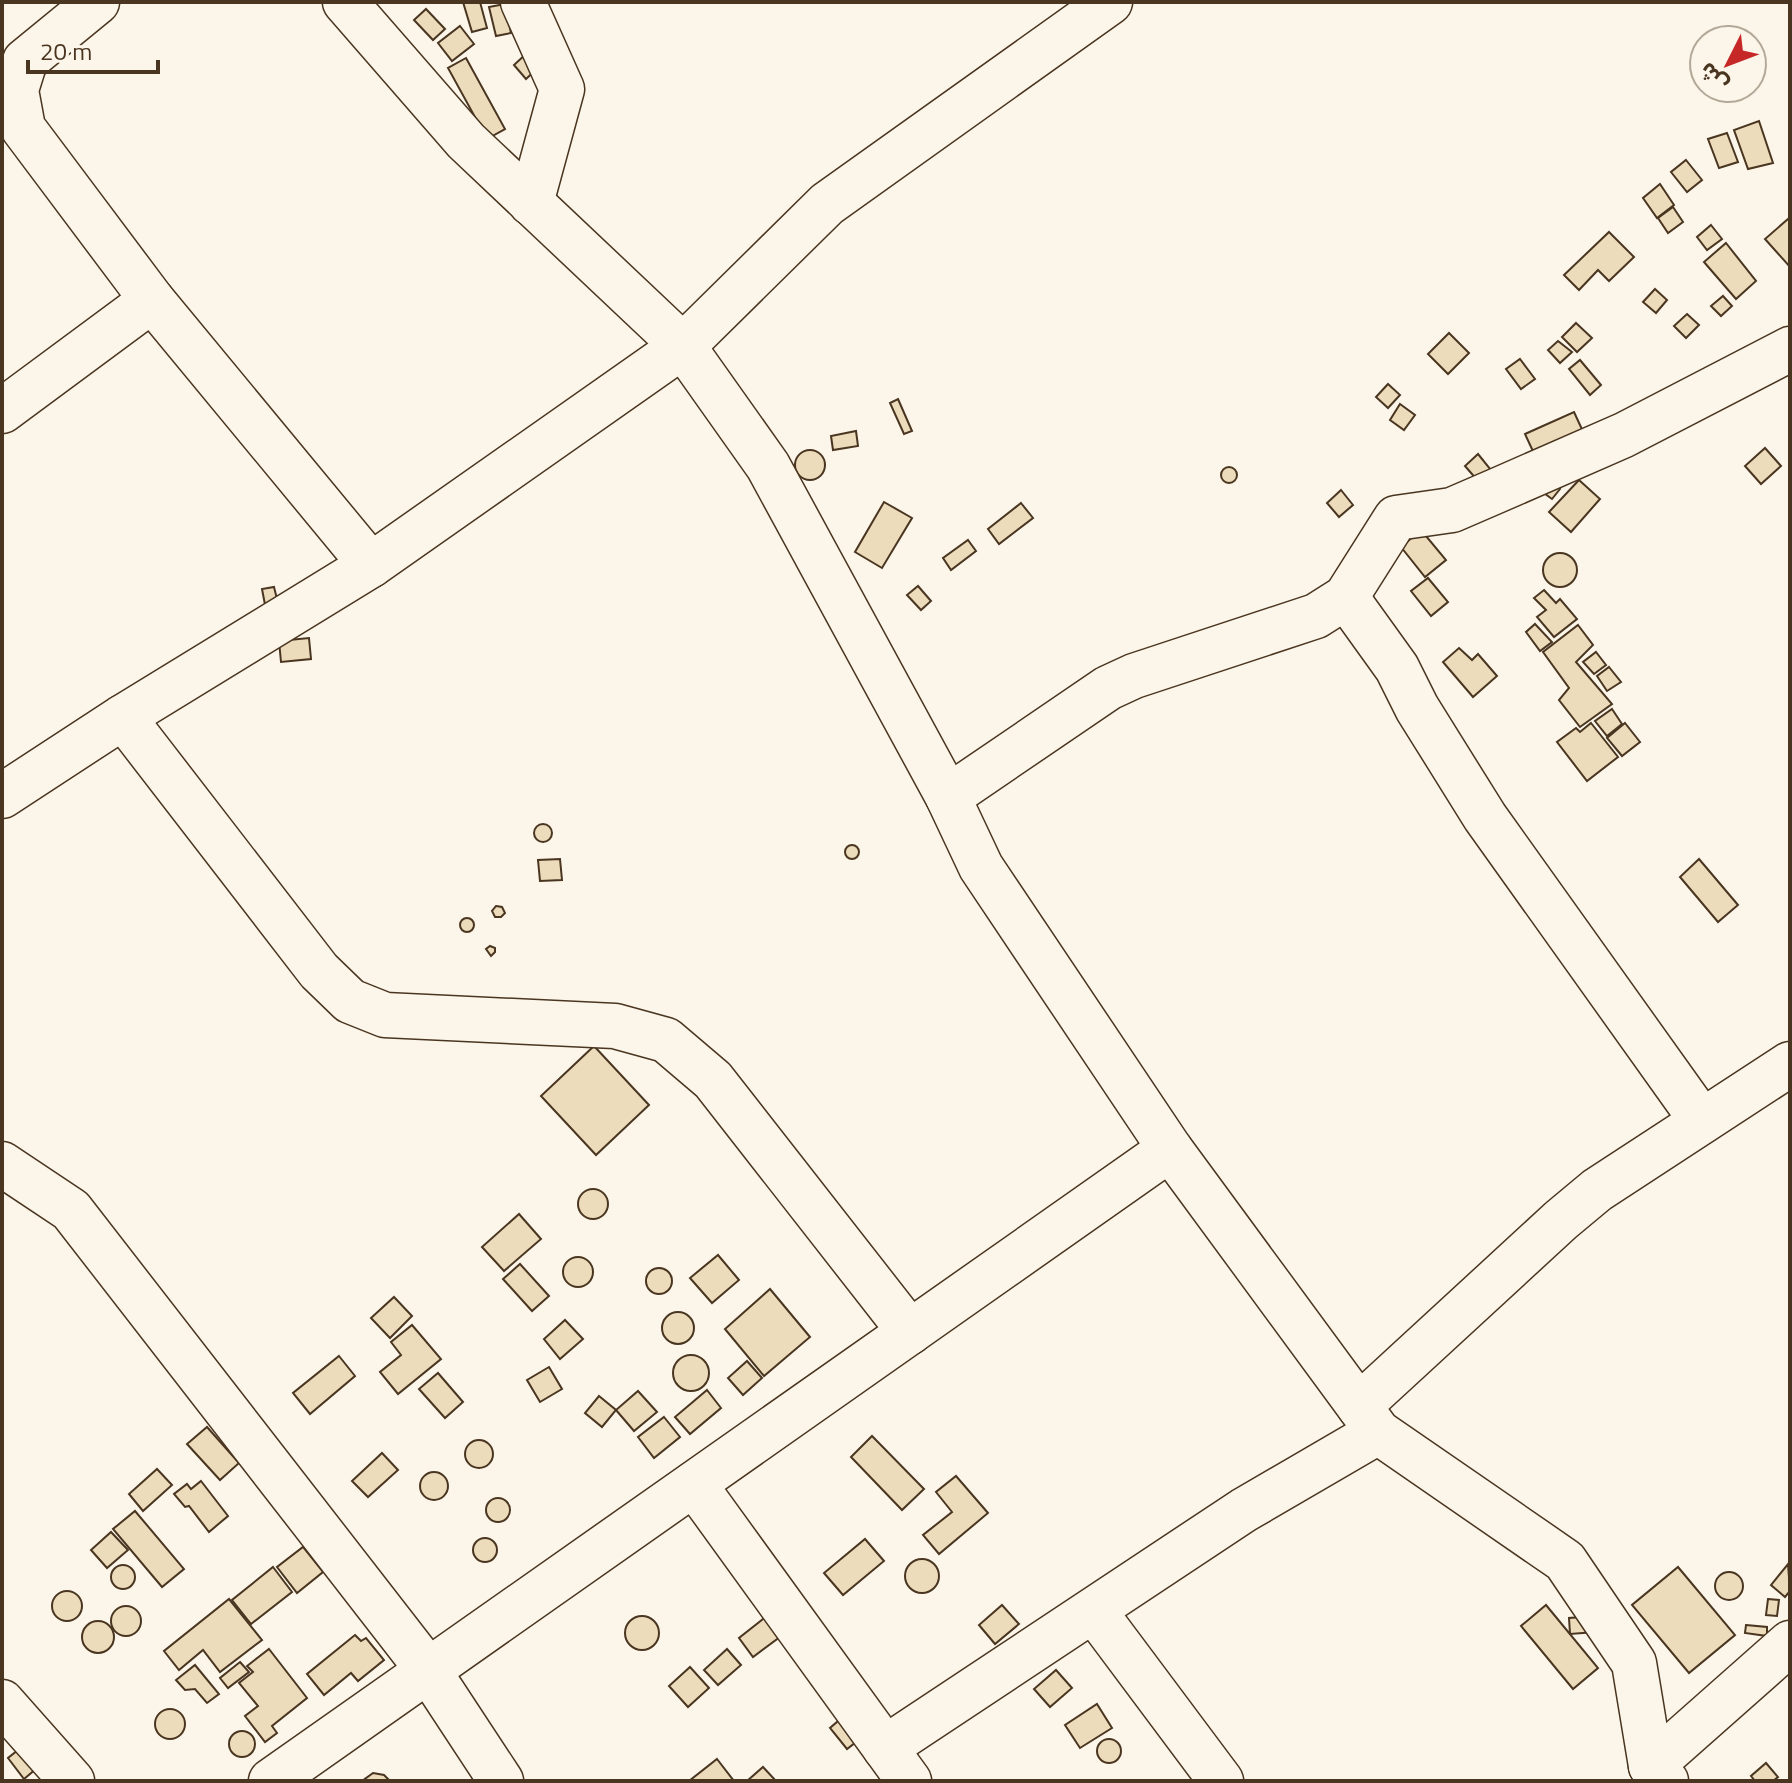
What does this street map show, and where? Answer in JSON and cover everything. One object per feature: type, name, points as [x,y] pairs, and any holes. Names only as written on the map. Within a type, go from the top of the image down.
[{"type":"street","points":[[97,2],[25,61],[16,90],[23,128],[152,300],[371,565]]},
{"type":"street","points":[[345,2],[466,141],[683,346],[768,466],[948,797],[981,867],[1170,1149],[1368,1419],[1565,1561],[1634,1663],[1658,1774]]},
{"type":"street","points":[[523,2],[562,89],[531,203]]},
{"type":"street","points":[[2,796],[123,717],[371,565],[683,346],[827,204],[1110,2]]},
{"type":"street","points":[[2,411],[152,300]]},
{"type":"street","points":[[948,797],[1108,688],[1134,676],[1316,616],[1346,597],[1396,518],[1452,510],[1624,435],[1790,349]]},
{"type":"street","points":[[1346,597],[1397,668],[1417,708],[1485,817],[1702,1121]]},
{"type":"street","points":[[123,717],[319,971],[350,1001],[385,1015],[615,1026],[666,1040],[713,1080],[910,1332]]},
{"type":"street","points":[[694,1484],[897,1764],[1094,1611],[1244,1510],[1368,1419],[1573,1210],[1597,1190],[1790,1064]]},
{"type":"street","points":[[271,1781],[1170,1149]]},
{"type":"street","points":[[2,1164],[71,1210],[428,1670],[501,1781]]},
{"type":"street","points":[[1094,1611],[1221,1781]]},
{"type":"street","points":[[1658,1774],[1790,1643]]},
{"type":"street","points":[[2,1702],[72,1781]]},
{"type":"building","points":[[463,2],[480,2],[487,28],[472,32]]},
{"type":"building","points":[[505,4],[511,33],[496,36],[489,7]]},
{"type":"building","points":[[426,9],[445,29],[433,40],[414,20]]},
{"type":"building","points":[[460,26],[474,44],[452,61],[438,43]]},
{"type":"building","points":[[527,53],[540,66],[526,79],[514,65]]},
{"type":"building","points":[[466,58],[505,129],[487,139],[448,68]]},
{"type":"building","points":[[1759,121],[1773,163],[1748,169],[1734,130]]},
{"type":"building","points":[[1727,133],[1738,162],[1719,168],[1708,139]]},
{"type":"building","points":[[1686,160],[1702,180],[1687,192],[1671,172]]},
{"type":"building","points":[[1660,184],[1674,205],[1657,218],[1643,198]]},
{"type":"building","points":[[1673,207],[1683,222],[1668,233],[1658,218]]},
{"type":"building","points":[[1788,219],[1790,222],[1790,267],[1765,239]]},
{"type":"building","points":[[1711,225],[1722,239],[1707,250],[1697,237]]},
{"type":"building","points":[[1609,232],[1634,257],[1609,281],[1598,270],[1579,290],[1564,275]]},
{"type":"building","points":[[1726,243],[1756,281],[1736,299],[1704,262]]},
{"type":"building","points":[[1655,289],[1667,300],[1656,313],[1643,302]]},
{"type":"building","points":[[1723,296],[1732,306],[1721,316],[1711,306]]},
{"type":"building","points":[[1687,314],[1699,325],[1686,338],[1674,326]]},
{"type":"building","points":[[1576,323],[1592,338],[1577,352],[1562,337]]},
{"type":"building","points":[[1449,333],[1469,353],[1448,374],[1428,354]]},
{"type":"building","points":[[1558,341],[1572,352],[1560,363],[1548,350]]},
{"type":"building","points":[[1520,359],[1535,379],[1521,389],[1506,369]]},
{"type":"building","points":[[1580,360],[1601,385],[1590,395],[1569,369]]},
{"type":"building","points":[[1388,384],[1400,395],[1388,408],[1376,397]]},
{"type":"building","points":[[898,399],[912,431],[904,434],[890,403]]},
{"type":"building","points":[[1400,404],[1415,415],[1404,430],[1390,420]]},
{"type":"building","points":[[1574,412],[1586,438],[1537,460],[1525,434]]},
{"type":"building","points":[[856,431],[858,446],[833,450],[831,436]]},
{"type":"building","points":[[1765,448],[1781,466],[1761,484],[1745,466]]},
{"type":"building","points":[[810,450],[821,454],[825,465],[821,476],[810,480],[799,476],[795,465],[799,454]]},
{"type":"building","points":[[1478,454],[1491,470],[1478,481],[1465,466]]},
{"type":"building","points":[[1226,467],[1232,467],[1237,475],[1235,481],[1226,483],[1221,478],[1221,472]]},
{"type":"building","points":[[1545,477],[1560,489],[1552,499],[1537,488]]},
{"type":"building","points":[[1579,480],[1600,499],[1571,532],[1549,512]]},
{"type":"building","points":[[1341,490],[1353,505],[1339,517],[1327,503]]},
{"type":"building","points":[[884,502],[912,518],[882,568],[855,552]]},
{"type":"building","points":[[1021,503],[1033,518],[999,544],[988,529]]},
{"type":"building","points":[[1421,530],[1446,560],[1425,577],[1401,547]]},
{"type":"building","points":[[968,540],[976,551],[951,570],[943,558]]},
{"type":"building","points":[[1560,553],[1572,558],[1577,570],[1572,582],[1560,587],[1548,582],[1543,570],[1548,558]]},
{"type":"building","points":[[1428,578],[1448,602],[1431,616],[1411,591]]},
{"type":"building","points":[[918,586],[931,601],[921,610],[907,595]]},
{"type":"building","points":[[274,587],[279,607],[266,610],[262,589]]},
{"type":"building","points":[[1544,590],[1556,603],[1560,599],[1577,619],[1554,637],[1537,617],[1546,610],[1534,598]]},
{"type":"building","points":[[1535,624],[1552,642],[1540,651],[1526,632]]},
{"type":"building","points":[[1578,625],[1593,645],[1576,662],[1612,704],[1580,727],[1559,700],[1569,688],[1543,652]]},
{"type":"building","points":[[309,638],[311,659],[281,662],[279,641]]},
{"type":"building","points":[[1459,648],[1472,660],[1478,654],[1497,676],[1473,697],[1443,662]]},
{"type":"building","points":[[1596,652],[1606,665],[1594,674],[1583,662]]},
{"type":"building","points":[[1609,667],[1621,682],[1607,691],[1597,676]]},
{"type":"building","points":[[1612,709],[1622,724],[1607,736],[1595,721]]},
{"type":"building","points":[[1591,723],[1618,757],[1587,781],[1557,742],[1576,728],[1580,732]]},
{"type":"building","points":[[1625,723],[1640,742],[1622,756],[1607,738]]},
{"type":"building","points":[[543,824],[552,833],[543,842],[534,833]]},
{"type":"building","points":[[852,845],[859,852],[852,859],[845,852]]},
{"type":"building","points":[[560,859],[562,880],[540,881],[538,860]]},
{"type":"building","points":[[1699,859],[1738,905],[1718,922],[1680,877]]},
{"type":"building","points":[[496,906],[502,907],[505,913],[501,917],[495,917],[492,911]]},
{"type":"building","points":[[467,918],[474,925],[467,932],[460,925]]},
{"type":"building","points":[[490,946],[495,948],[491,956],[486,949]]},
{"type":"building","points":[[594,1046],[649,1105],[596,1155],[541,1096]]},
{"type":"building","points":[[593,1189],[604,1193],[608,1204],[604,1215],[593,1219],[582,1215],[578,1204],[582,1193]]},
{"type":"building","points":[[519,1214],[541,1239],[504,1271],[482,1247]]},
{"type":"building","points":[[718,1255],[739,1280],[712,1303],[690,1278]]},
{"type":"building","points":[[578,1257],[589,1261],[593,1272],[589,1283],[578,1287],[567,1283],[563,1272],[567,1261]]},
{"type":"building","points":[[520,1264],[549,1296],[532,1311],[503,1279]]},
{"type":"building","points":[[659,1268],[668,1272],[672,1281],[668,1290],[659,1294],[650,1290],[646,1281],[650,1272]]},
{"type":"building","points":[[770,1289],[810,1337],[764,1376],[725,1329]]},
{"type":"building","points":[[394,1297],[412,1316],[390,1338],[371,1318]]},
{"type":"building","points":[[678,1312],[689,1317],[694,1328],[689,1339],[678,1344],[667,1339],[662,1328],[667,1317]]},
{"type":"building","points":[[565,1320],[583,1339],[560,1359],[544,1339]]},
{"type":"building","points":[[412,1325],[441,1359],[398,1394],[380,1372],[401,1355],[391,1342]]},
{"type":"building","points":[[691,1355],[703,1361],[709,1373],[703,1385],[691,1391],[679,1385],[673,1373],[679,1361]]},
{"type":"building","points":[[339,1356],[355,1376],[310,1414],[293,1393]]},
{"type":"building","points":[[747,1361],[762,1378],[743,1395],[728,1378]]},
{"type":"building","points":[[549,1367],[562,1389],[540,1402],[527,1380]]},
{"type":"building","points":[[438,1373],[463,1402],[445,1418],[419,1389]]},
{"type":"building","points":[[707,1390],[721,1408],[690,1434],[675,1417]]},
{"type":"building","points":[[638,1391],[657,1412],[634,1431],[616,1410]]},
{"type":"building","points":[[599,1396],[616,1410],[602,1427],[585,1413]]},
{"type":"building","points":[[664,1417],[680,1437],[654,1458],[638,1437]]},
{"type":"building","points":[[207,1427],[239,1463],[220,1480],[187,1444]]},
{"type":"building","points":[[872,1436],[924,1489],[902,1510],[851,1457]]},
{"type":"building","points":[[479,1440],[489,1444],[493,1454],[489,1464],[479,1468],[469,1464],[465,1454],[469,1444]]},
{"type":"building","points":[[382,1453],[398,1470],[368,1497],[352,1481]]},
{"type":"building","points":[[157,1469],[172,1485],[143,1511],[129,1494]]},
{"type":"building","points":[[434,1472],[444,1476],[448,1486],[444,1496],[434,1500],[424,1496],[420,1486],[424,1476]]},
{"type":"building","points":[[956,1476],[988,1513],[939,1554],[923,1535],[952,1512],[936,1492]]},
{"type":"building","points":[[201,1481],[228,1516],[209,1532],[189,1506],[185,1507],[174,1494],[187,1484],[191,1489]]},
{"type":"building","points":[[498,1498],[507,1501],[510,1510],[507,1519],[498,1522],[489,1519],[486,1510],[489,1501]]},
{"type":"building","points":[[135,1511],[184,1569],[162,1587],[113,1529]]},
{"type":"building","points":[[111,1532],[128,1550],[107,1568],[91,1550]]},
{"type":"building","points":[[485,1538],[494,1541],[497,1550],[494,1559],[485,1562],[476,1559],[473,1550],[476,1541]]},
{"type":"building","points":[[865,1539],[884,1561],[843,1595],[824,1573]]},
{"type":"building","points":[[303,1547],[323,1572],[297,1593],[277,1567]]},
{"type":"building","points":[[922,1559],[934,1564],[939,1576],[934,1588],[922,1593],[910,1588],[905,1576],[910,1564]]},
{"type":"building","points":[[1788,1564],[1790,1591],[1785,1597],[1771,1585]]},
{"type":"building","points":[[123,1565],[131,1569],[135,1577],[131,1585],[123,1589],[115,1585],[111,1577],[115,1569]]},
{"type":"building","points":[[273,1567],[292,1592],[251,1624],[232,1600]]},
{"type":"building","points":[[1678,1567],[1735,1635],[1689,1673],[1632,1605]]},
{"type":"building","points":[[1729,1572],[1739,1576],[1743,1586],[1739,1596],[1729,1600],[1719,1596],[1715,1586],[1719,1576]]},
{"type":"building","points":[[67,1591],[78,1595],[82,1606],[78,1617],[67,1621],[56,1617],[52,1606],[56,1595]]},
{"type":"building","points":[[229,1599],[262,1640],[220,1672],[203,1650],[179,1670],[164,1651]]},
{"type":"building","points":[[1768,1599],[1779,1600],[1777,1616],[1766,1615]]},
{"type":"building","points":[[1002,1605],[1019,1624],[995,1644],[979,1625]]},
{"type":"building","points":[[1546,1605],[1598,1668],[1573,1689],[1521,1626]]},
{"type":"building","points":[[126,1606],[136,1611],[141,1621],[136,1631],[126,1636],[116,1631],[111,1621],[116,1611]]},
{"type":"building","points":[[777,1608],[792,1628],[753,1657],[739,1638]]},
{"type":"building","points":[[642,1616],[654,1621],[659,1633],[654,1645],[642,1650],[630,1645],[625,1633],[630,1621]]},
{"type":"building","points":[[1595,1616],[1596,1632],[1570,1634],[1569,1618]]},
{"type":"building","points":[[98,1621],[110,1625],[114,1637],[110,1649],[98,1653],[86,1649],[82,1637],[86,1625]]},
{"type":"building","points":[[1746,1625],[1767,1627],[1767,1636],[1745,1633]]},
{"type":"building","points":[[355,1635],[361,1641],[366,1638],[384,1660],[358,1681],[351,1673],[324,1695],[307,1674]]},
{"type":"building","points":[[269,1649],[307,1698],[272,1726],[277,1733],[265,1742],[245,1716],[258,1706],[239,1683],[253,1672],[247,1666]]},
{"type":"building","points":[[727,1649],[741,1665],[718,1685],[704,1670]]},
{"type":"building","points":[[240,1662],[249,1672],[228,1688],[220,1678]]},
{"type":"building","points":[[195,1665],[219,1694],[207,1703],[195,1689],[185,1690],[176,1680]]},
{"type":"building","points":[[690,1667],[709,1688],[688,1707],[669,1686]]},
{"type":"building","points":[[1056,1670],[1072,1688],[1050,1707],[1034,1689]]},
{"type":"building","points":[[1097,1704],[1112,1728],[1080,1748],[1065,1725]]},
{"type":"building","points":[[170,1709],[181,1713],[185,1724],[181,1735],[170,1739],[159,1735],[155,1724],[159,1713]]},
{"type":"building","points":[[851,1710],[869,1732],[847,1749],[830,1728]]},
{"type":"building","points":[[242,1731],[251,1735],[255,1744],[251,1753],[242,1757],[233,1753],[229,1744],[233,1735]]},
{"type":"building","points":[[1109,1739],[1117,1743],[1121,1751],[1117,1759],[1109,1763],[1101,1759],[1097,1751],[1101,1743]]},
{"type":"building","points":[[27,1743],[43,1763],[24,1779],[8,1758]]},
{"type":"building","points":[[717,1759],[734,1781],[689,1781]]},
{"type":"building","points":[[1766,1763],[1778,1777],[1773,1781],[1755,1781],[1751,1776]]},
{"type":"building","points":[[763,1767],[776,1781],[747,1781]]},
{"type":"building","points":[[373,1773],[384,1775],[390,1781],[362,1781]]}]
